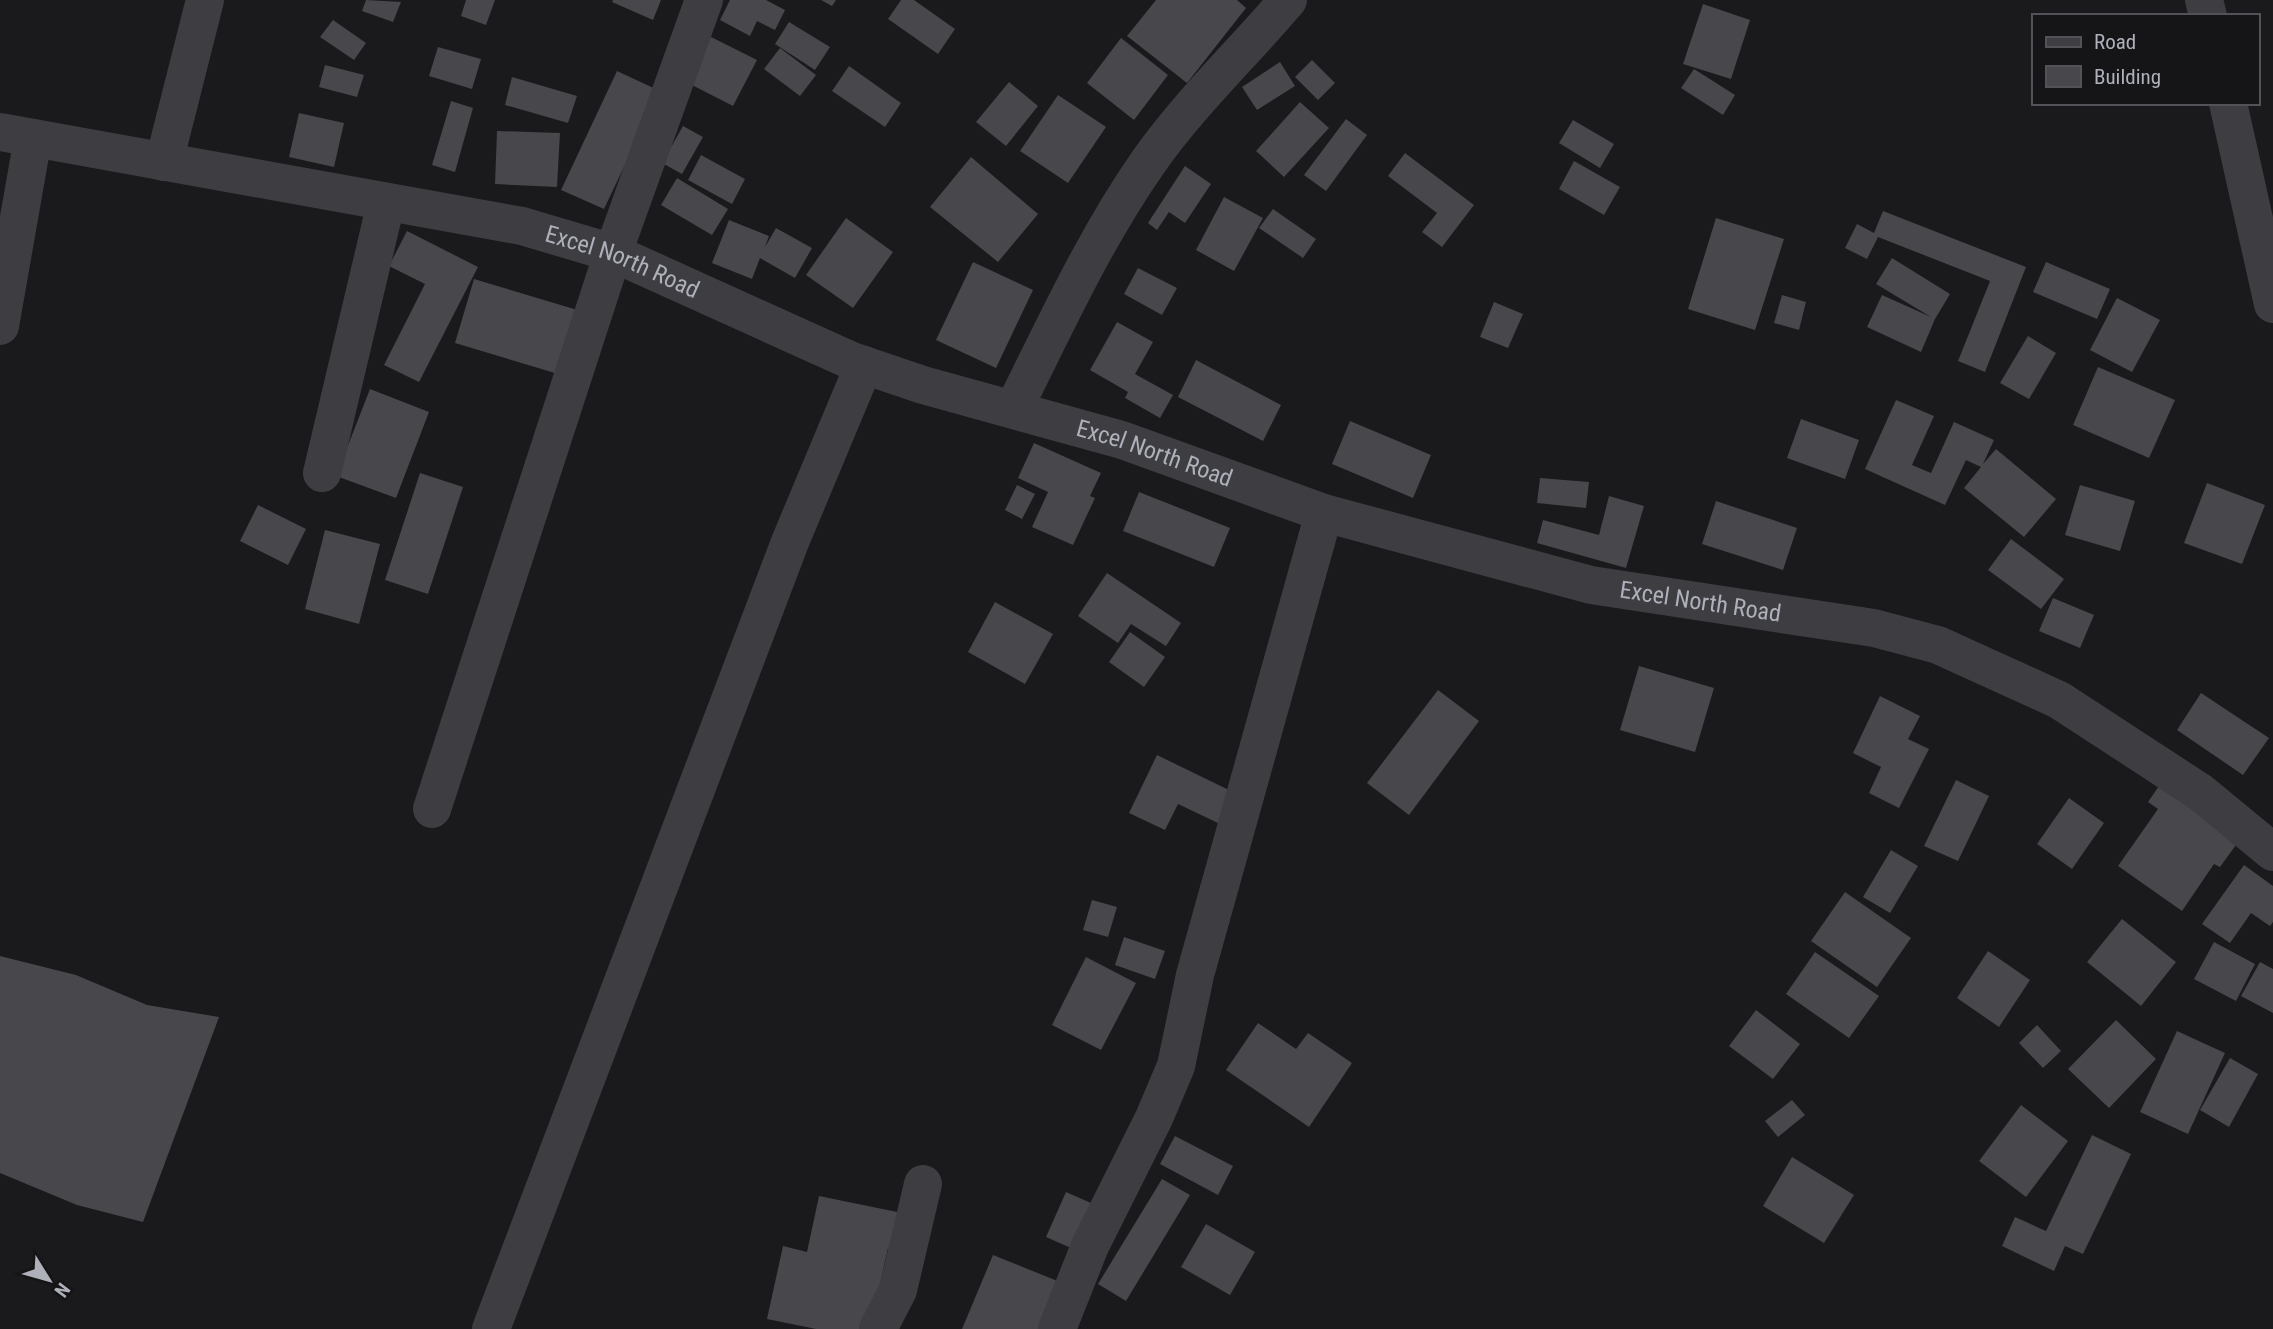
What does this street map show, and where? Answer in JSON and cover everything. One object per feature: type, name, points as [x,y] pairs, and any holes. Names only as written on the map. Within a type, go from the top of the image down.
[{"type":"street","points":[[164,162],[205,0]]},
{"type":"street","points":[[432,809],[613,253],[704,0]]},
{"type":"street","points":[[1014,408],[1110,218],[1150,159],[1215,78],[1288,0]]},
{"type":"street","points":[[2228,105],[2273,304]]},
{"type":"street","points":[[0,326],[16,135]]},
{"type":"street","name":"Excel North Road","points":[[16,135],[522,226],[613,253],[864,365],[923,385],[1122,440],[1324,513],[1591,586],[1874,628],[1938,645],[2059,701],[2200,792],[2273,852]]},
{"type":"street","points":[[322,473],[386,203]]},
{"type":"street","points":[[491,1329],[790,542],[864,365]]},
{"type":"street","points":[[1057,1329],[1090,1246],[1154,1118],[1176,1066],[1195,975],[1324,513]]},
{"type":"street","points":[[878,1329],[898,1290],[923,1184]]},
{"type":"building","points":[[366,0],[401,2],[393,22],[362,11]]},
{"type":"building","points":[[466,0],[495,0],[486,25],[461,16]]},
{"type":"building","points":[[661,0],[653,20],[612,2]]},
{"type":"building","points":[[730,0],[766,0],[785,10],[775,30],[757,21],[750,36],[720,20]]},
{"type":"building","points":[[821,0],[836,0],[832,6]]},
{"type":"building","points":[[901,0],[914,0],[955,29],[938,54],[888,19]]},
{"type":"building","points":[[1156,0],[1237,0],[1246,8],[1187,83],[1127,36]]},
{"type":"building","points":[[1703,4],[1750,20],[1731,79],[1683,64]]},
{"type":"building","points":[[333,20],[366,43],[354,60],[320,37]]},
{"type":"building","points":[[789,22],[830,47],[815,70],[775,44]]},
{"type":"building","points":[[711,37],[757,60],[733,106],[688,83]]},
{"type":"building","points":[[1121,38],[1168,75],[1134,120],[1087,83]]},
{"type":"building","points":[[438,47],[481,59],[472,89],[429,76]]},
{"type":"building","points":[[780,48],[816,75],[800,96],[764,69]]},
{"type":"building","points":[[1312,60],[1335,83],[1318,100],[1295,77]]},
{"type":"building","points":[[1280,62],[1295,86],[1257,110],[1242,87]]},
{"type":"building","points":[[325,65],[364,75],[357,97],[319,87]]},
{"type":"building","points":[[849,66],[901,103],[885,127],[832,91]]},
{"type":"building","points":[[1694,69],[1735,95],[1723,115],[1681,88]]},
{"type":"building","points":[[617,71],[660,91],[604,209],[561,190]]},
{"type":"building","points":[[512,77],[577,96],[568,123],[505,105]]},
{"type":"building","points":[[1009,82],[1038,106],[1006,146],[976,122]]},
{"type":"building","points":[[1058,95],[1106,127],[1068,183],[1020,151]]},
{"type":"building","points":[[451,101],[473,108],[455,172],[432,165]]},
{"type":"building","points":[[1300,102],[1329,128],[1284,177],[1256,151]]},
{"type":"building","points":[[299,113],[344,123],[334,167],[289,157]]},
{"type":"building","points":[[1346,119],[1367,135],[1326,191],[1304,175]]},
{"type":"building","points":[[1573,120],[1614,144],[1600,168],[1559,143]]},
{"type":"building","points":[[683,126],[703,137],[682,174],[662,163]]},
{"type":"building","points":[[497,131],[560,133],[557,187],[495,184]]},
{"type":"building","points":[[1405,153],[1474,205],[1442,247],[1422,232],[1437,213],[1388,176]]},
{"type":"building","points":[[701,155],[745,179],[732,204],[688,180]]},
{"type":"building","points":[[971,157],[1038,214],[998,262],[930,207]]},
{"type":"building","points":[[1574,161],[1620,187],[1604,215],[1559,189]]},
{"type":"building","points":[[1185,166],[1211,184],[1185,223],[1169,212],[1157,230],[1148,223]]},
{"type":"building","points":[[677,178],[728,209],[712,235],[661,205]]},
{"type":"building","points":[[1224,197],[1263,218],[1234,271],[1196,250]]},
{"type":"building","points":[[1273,209],[1316,239],[1303,258],[1259,228]]},
{"type":"building","points":[[1883,211],[2026,267],[1985,372],[1958,361],[1990,281],[1878,237],[1867,259],[1845,248],[1857,224],[1874,233]]},
{"type":"building","points":[[846,218],[893,252],[853,308],[806,275]]},
{"type":"building","points":[[1716,218],[1784,239],[1755,330],[1688,309]]},
{"type":"building","points":[[729,220],[769,236],[765,247],[776,228],[812,248],[795,278],[760,258],[752,279],[712,263]]},
{"type":"building","points":[[407,231],[478,267],[419,382],[384,365],[425,284],[389,266]]},
{"type":"building","points":[[1892,258],[1950,294],[1935,319],[1921,352],[1867,327],[1882,295],[1931,317],[1876,284]]},
{"type":"building","points":[[973,262],[1033,290],[996,368],[936,340]]},
{"type":"building","points":[[2046,262],[2110,289],[2097,319],[2033,292]]},
{"type":"building","points":[[1138,268],[1177,288],[1162,315],[1124,294]]},
{"type":"building","points":[[474,279],[584,312],[565,376],[455,343]]},
{"type":"building","points":[[1782,295],[1806,302],[1799,330],[1774,323]]},
{"type":"building","points":[[2117,298],[2160,320],[2132,372],[2090,350]]},
{"type":"building","points":[[1494,302],[1523,314],[1508,348],[1480,337]]},
{"type":"building","points":[[1117,322],[1153,342],[1135,374],[1173,395],[1160,418],[1125,398],[1128,392],[1090,370]]},
{"type":"building","points":[[2028,336],[2056,353],[2029,399],[2000,383]]},
{"type":"building","points":[[1196,360],[1281,405],[1263,441],[1178,397]]},
{"type":"building","points":[[2098,367],[2175,400],[2149,458],[2073,425]]},
{"type":"building","points":[[370,389],[429,412],[396,498],[336,476]]},
{"type":"building","points":[[1896,400],[1934,416],[1912,465],[1931,473],[1954,422],[1994,440],[1983,464],[1996,449],[2056,499],[2024,537],[1964,488],[1981,467],[1966,460],[1945,505],[1865,469]]},
{"type":"building","points":[[1801,419],[1859,440],[1845,479],[1787,458]]},
{"type":"building","points":[[1350,421],[1431,455],[1413,498],[1332,464]]},
{"type":"building","points":[[1034,443],[1101,473],[1090,496],[1095,498],[1073,545],[1032,527],[1048,492],[1018,478]]},
{"type":"building","points":[[420,473],[463,487],[428,594],[385,580]]},
{"type":"building","points":[[1540,478],[1589,482],[1586,508],[1537,503]]},
{"type":"building","points":[[2207,483],[2265,505],[2242,564],[2184,543]]},
{"type":"building","points":[[1017,485],[1035,494],[1022,519],[1005,510]]},
{"type":"building","points":[[2080,485],[2135,501],[2120,551],[2065,535]]},
{"type":"building","points":[[1139,492],[1230,528],[1214,567],[1123,531]]},
{"type":"building","points":[[1609,496],[1644,506],[1626,568],[1537,543],[1543,520],[1599,535]]},
{"type":"building","points":[[1716,501],[1797,528],[1783,570],[1702,544]]},
{"type":"building","points":[[258,505],[306,529],[288,565],[240,541]]},
{"type":"building","points":[[325,530],[380,544],[359,624],[305,609]]},
{"type":"building","points":[[2011,539],[2064,579],[2041,609],[1988,570]]},
{"type":"building","points":[[1107,573],[1181,623],[1166,646],[1131,624],[1118,643],[1078,616]]},
{"type":"building","points":[[2053,598],[2094,615],[2080,648],[2039,631]]},
{"type":"building","points":[[995,602],[1053,634],[1025,684],[968,652]]},
{"type":"building","points":[[1130,632],[1165,657],[1144,687],[1109,662]]},
{"type":"building","points":[[1639,666],[1714,688],[1695,752],[1620,730]]},
{"type":"building","points":[[1438,690],[1479,721],[1409,815],[1367,783]]},
{"type":"building","points":[[2201,693],[2269,738],[2243,775],[2177,730]]},
{"type":"building","points":[[1880,696],[1920,716],[1908,739],[1929,749],[1899,808],[1869,793],[1881,767],[1853,753]]},
{"type":"building","points":[[1157,755],[1233,792],[1218,823],[1178,804],[1165,830],[1129,813]]},
{"type":"building","points":[[1956,780],[1989,796],[1958,861],[1924,846]]},
{"type":"building","points":[[2161,783],[2241,838],[2220,867],[2214,864],[2182,911],[2118,866],[2158,809],[2148,802]]},
{"type":"building","points":[[2069,798],[2104,823],[2072,869],[2037,844]]},
{"type":"building","points":[[1891,850],[1918,866],[1890,913],[1863,897]]},
{"type":"building","points":[[2244,865],[2273,886],[2273,922],[2270,926],[2251,913],[2230,943],[2202,924]]},
{"type":"building","points":[[1845,892],[1911,938],[1877,987],[1811,941]]},
{"type":"building","points":[[1092,900],[1117,907],[1108,937],[1083,930]]},
{"type":"building","points":[[2122,919],[2176,962],[2141,1006],[2087,962]]},
{"type":"building","points":[[1124,937],[1165,951],[1155,979],[1115,965]]},
{"type":"building","points":[[2214,942],[2255,964],[2236,1001],[2194,979]]},
{"type":"building","points":[[1988,951],[2030,980],[1999,1027],[1957,998]]},
{"type":"building","points":[[1815,952],[1879,996],[1849,1038],[1786,994]]},
{"type":"building","points":[[0,956],[76,975],[147,1005],[219,1017],[143,1222],[77,1205],[0,1173]]},
{"type":"building","points":[[1086,957],[1136,983],[1101,1050],[1052,1025]]},
{"type":"building","points":[[2260,962],[2273,969],[2273,1013],[2241,996]]},
{"type":"building","points":[[1756,1010],[1800,1044],[1773,1079],[1729,1046]]},
{"type":"building","points":[[2116,1020],[2156,1059],[2109,1108],[2068,1069]]},
{"type":"building","points":[[1258,1023],[1296,1049],[1308,1033],[1352,1063],[1309,1127],[1226,1070]]},
{"type":"building","points":[[2037,1025],[2061,1051],[2043,1068],[2019,1043]]},
{"type":"building","points":[[2177,1031],[2225,1053],[2188,1134],[2140,1112]]},
{"type":"building","points":[[2230,1058],[2258,1074],[2229,1127],[2200,1110]]},
{"type":"building","points":[[1792,1100],[1805,1115],[1778,1137],[1765,1121]]},
{"type":"building","points":[[2021,1105],[2068,1141],[2026,1197],[1979,1161]]},
{"type":"building","points":[[2092,1135],[2131,1154],[2083,1254],[2065,1246],[2054,1271],[2002,1246],[2015,1217],[2046,1231]]},
{"type":"building","points":[[1175,1136],[1233,1166],[1218,1195],[1160,1164]]},
{"type":"building","points":[[1792,1157],[1854,1195],[1824,1243],[1763,1206]]},
{"type":"building","points":[[1162,1179],[1190,1195],[1126,1301],[1098,1284]]},
{"type":"building","points":[[1066,1192],[1091,1203],[1071,1248],[1046,1237]]},
{"type":"building","points":[[819,1196],[907,1214],[899,1250],[888,1248],[870,1329],[816,1329],[767,1319],[783,1246],[807,1252]]},
{"type":"building","points":[[1206,1224],[1255,1252],[1230,1295],[1181,1267]]},
{"type":"building","points":[[993,1255],[1060,1282],[1040,1329],[962,1329]]}]
